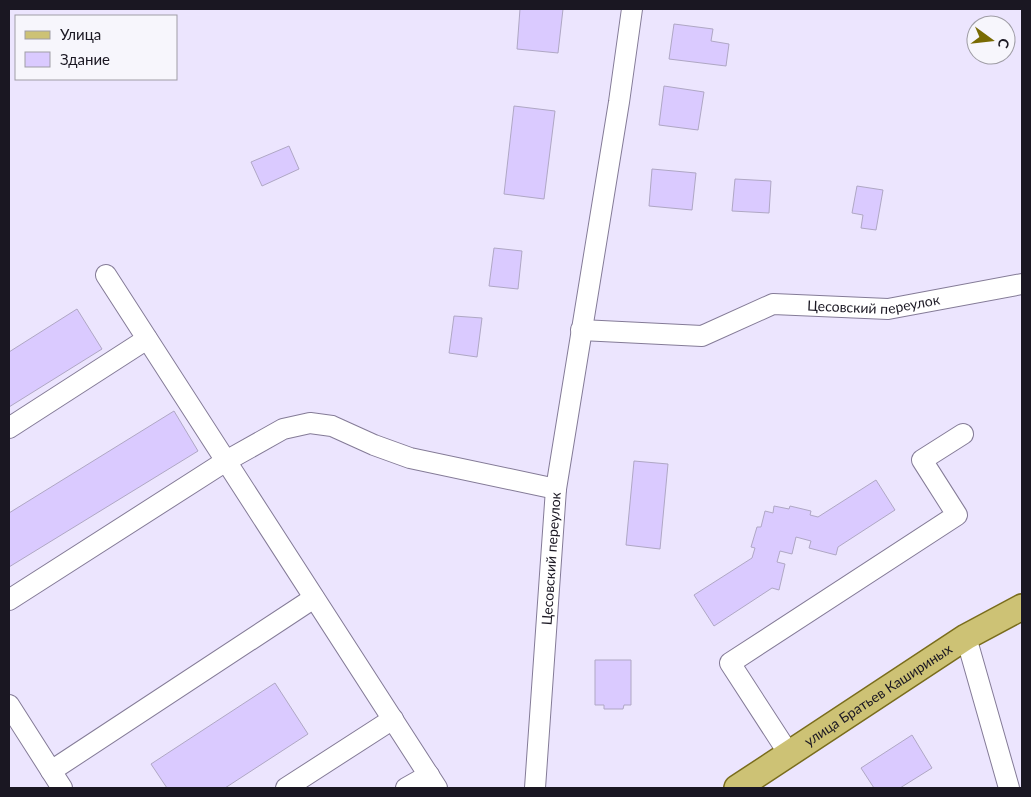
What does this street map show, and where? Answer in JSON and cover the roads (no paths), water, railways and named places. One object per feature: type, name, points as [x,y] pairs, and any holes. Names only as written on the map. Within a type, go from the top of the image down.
[{"type":"main road","name":"улица Братьев Кашириных","points":[[737,788],[966,637],[1022,607]]},
{"type":"street","name":"Цесовский переулок","points":[[535,788],[556,489],[619,102],[632,9]]},
{"type":"street","points":[[106,275],[433,782],[406,788]]},
{"type":"street","name":"Цесовский переулок","points":[[581,330],[702,336],[773,304],[888,309],[1022,284]]},
{"type":"street","points":[[9,428],[147,339]]},
{"type":"street","points":[[9,600],[226,462],[283,429],[310,423],[332,426],[374,446],[410,458],[556,489]]},
{"type":"street","points":[[788,754],[730,663],[957,515],[922,460],[963,434]]},
{"type":"street","points":[[51,771],[314,598]]},
{"type":"street","points":[[966,637],[1009,788]]},
{"type":"street","points":[[9,705],[62,788]]},
{"type":"street","points":[[286,788],[393,719]]}]
